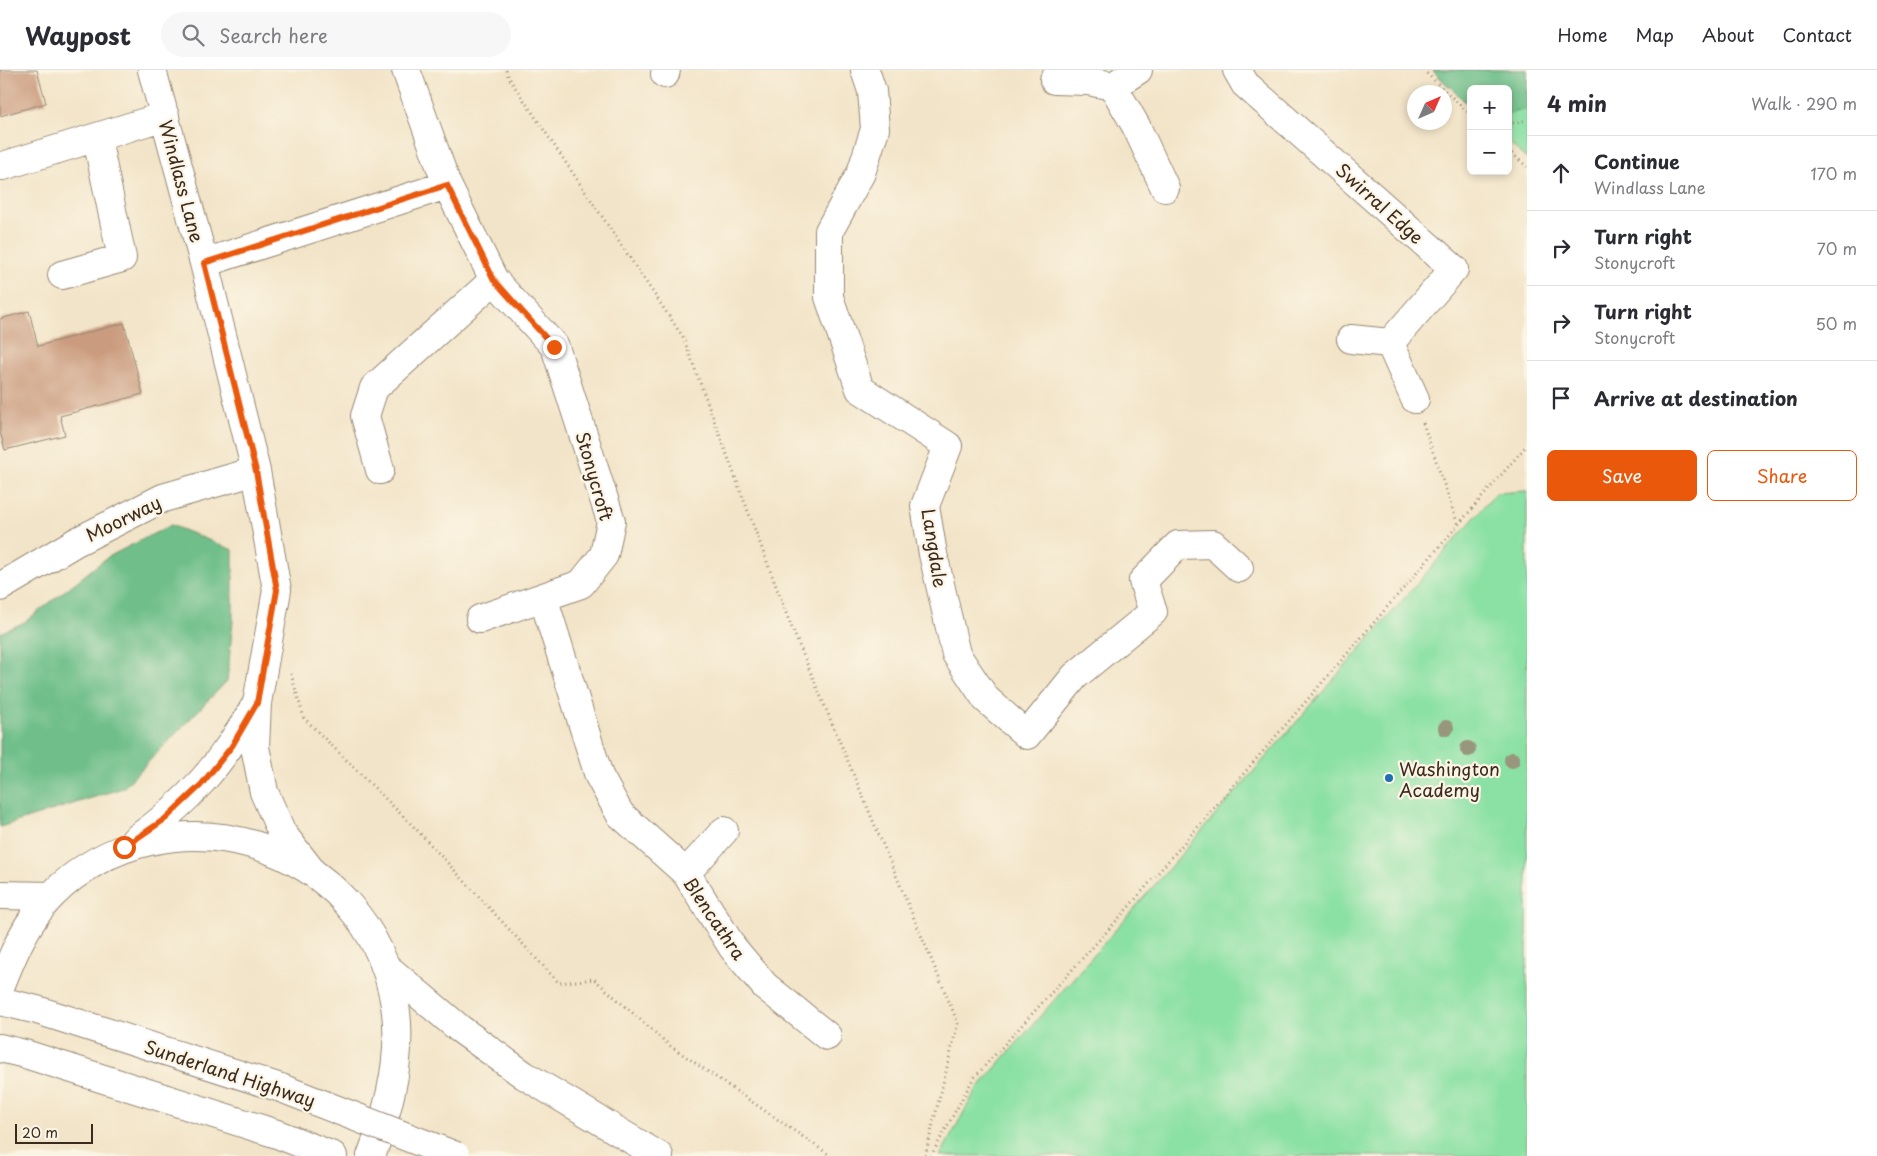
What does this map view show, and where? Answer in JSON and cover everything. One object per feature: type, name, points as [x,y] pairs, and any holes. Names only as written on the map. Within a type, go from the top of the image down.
[{"type":"main road","name":"Windlass Lane","points":[[152,70],[204,263],[256,471],[277,590],[257,703],[255,748],[264,792],[282,833],[310,869]]},
{"type":"main road","name":"Stonycroft","points":[[406,70],[447,185],[494,280],[554,347],[611,521],[604,555],[581,584],[480,619]]},
{"type":"main road","name":"Langdale","points":[[865,70],[872,91],[875,129],[861,173],[828,231],[829,297],[860,389],[948,446],[925,506],[933,554],[956,654],[986,699],[1027,735],[1075,676],[1153,612],[1143,581],[1178,545],[1213,544],[1239,568]]},
{"type":"main road","points":[[1054,80],[1088,81],[1113,86],[1138,70]]},
{"type":"main road","name":"Swirral Edge","points":[[1237,70],[1245,84],[1454,269],[1390,343]]},
{"type":"main road","points":[[1113,86],[1136,126],[1165,188]]},
{"type":"main road","points":[[3,166],[97,139],[165,116]]},
{"type":"main road","points":[[62,275],[122,258],[97,139]]},
{"type":"main road","points":[[204,263],[447,185]]},
{"type":"main road","points":[[380,470],[365,416],[374,388],[494,280]]},
{"type":"main road","points":[[1351,339],[1390,343],[1415,399]]},
{"type":"main road","name":"Moorway","points":[[0,587],[76,542],[163,498],[256,471]]},
{"type":"main road","name":"Blencathra","points":[[543,597],[599,776],[620,814],[686,873],[733,948],[765,986],[827,1036]]},
{"type":"main road","name":"Windlass Lane","points":[[124,847],[165,819],[201,785],[232,746],[257,703]]},
{"type":"main road","points":[[686,873],[724,831]]},
{"type":"main road","points":[[0,987],[18,943],[33,918],[52,896],[85,868],[124,847],[161,838],[200,835],[238,839],[275,851],[310,869],[341,896],[367,929],[385,966],[395,1004],[398,1044],[390,1092],[371,1156]]},
{"type":"main road","points":[[0,895],[52,896]]},
{"type":"main road","points":[[385,966],[460,1029],[524,1075],[659,1156]]},
{"type":"main road","name":"Sunderland Highway","points":[[0,1001],[37,1010],[281,1088],[456,1156]]},
{"type":"main road","points":[[12,1051],[277,1134],[333,1156]]},
{"type":"path","points":[[506,70],[509,78],[683,337],[789,621],[958,1023],[925,1156]]},
{"type":"path","points":[[1423,70],[1467,112]]},
{"type":"path","points":[[1512,123],[1527,120]]},
{"type":"path","points":[[1512,154],[1527,167]]},
{"type":"path","points":[[1415,399],[1458,525]]},
{"type":"path","points":[[931,1156],[973,1079],[1120,917],[1527,446]]},
{"type":"path","points":[[288,668],[304,718],[417,830],[559,983],[594,978],[669,1044],[831,1156]]},
{"type":"green space","points":[[1432,70],[1527,70],[1527,159],[1512,146],[1512,85],[1467,85],[1467,103],[1452,89],[1452,85],[1448,85]]},
{"type":"green space","points":[[1432,70],[1527,70],[1527,109],[1512,113],[1512,85],[1467,85],[1467,103],[1452,89],[1452,85],[1448,85]]},
{"type":"green space","name":"Washington Academy","points":[[1527,491],[1527,1156],[940,1156],[976,1090],[1496,493]]},
{"type":"green space","points":[[171,525],[233,550],[233,621],[227,681],[123,788],[0,827],[0,633],[25,622],[108,557]]},
{"type":"building","points":[[0,70],[37,70],[46,103],[0,116]]},
{"type":"building","points":[[29,311],[38,346],[124,323],[143,394],[60,416],[65,435],[5,450],[0,432],[0,319]]},
{"type":"place","name":"Washington Academy","points":[[1389,778]]},
{"type":"route","points":[[124,847],[165,819],[201,785],[232,746],[257,703],[277,590],[256,471],[204,263],[447,185],[494,280],[554,347]]}]
